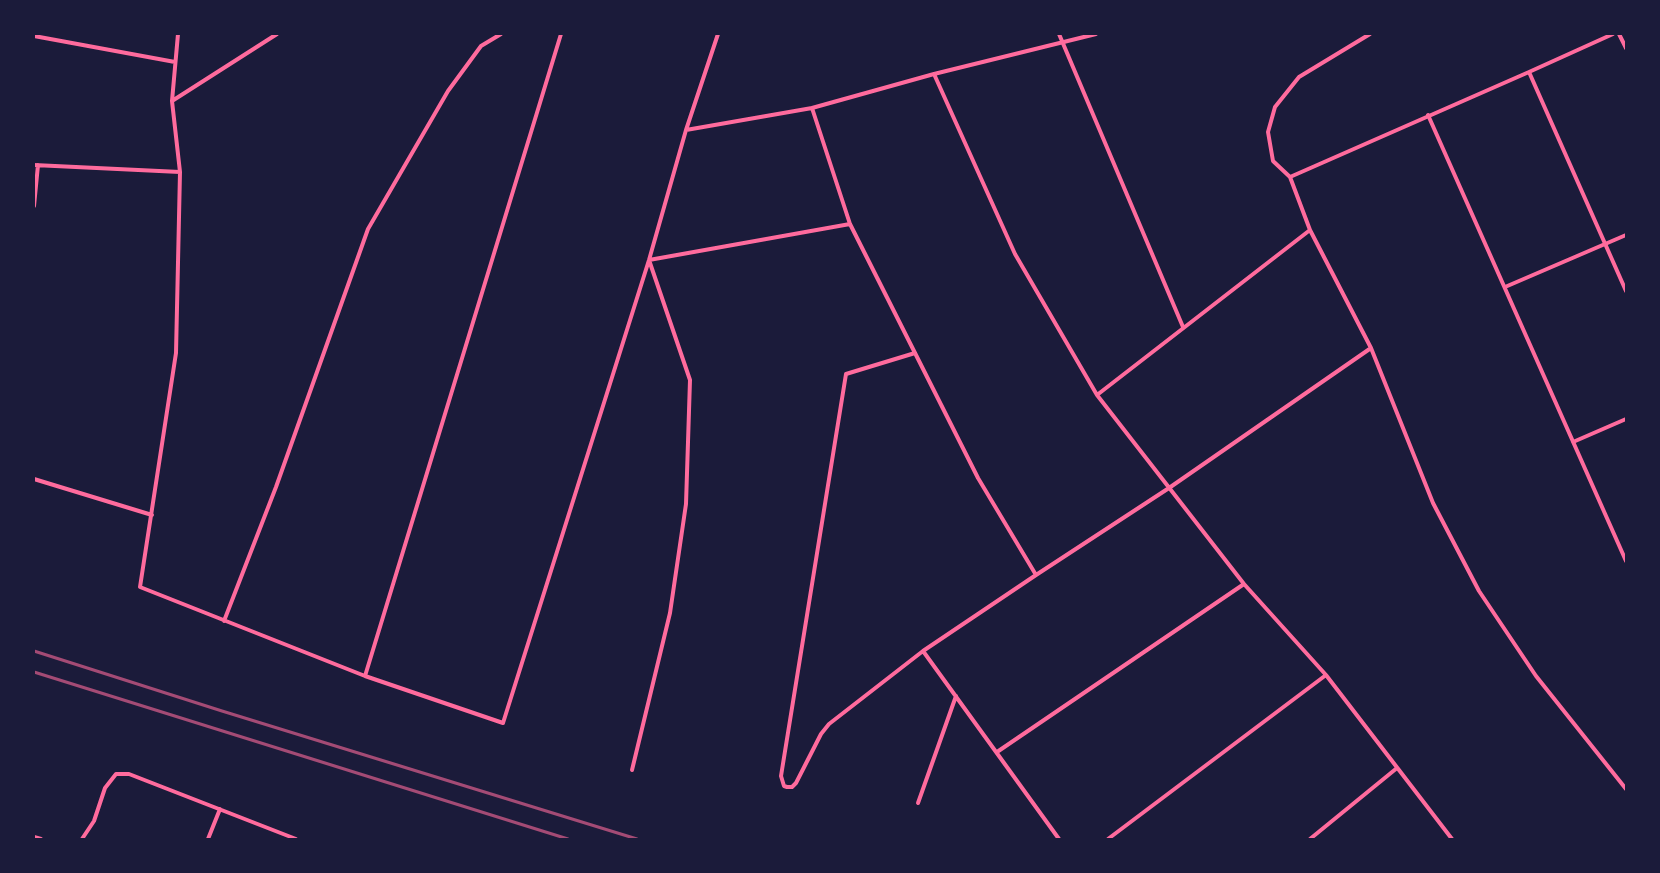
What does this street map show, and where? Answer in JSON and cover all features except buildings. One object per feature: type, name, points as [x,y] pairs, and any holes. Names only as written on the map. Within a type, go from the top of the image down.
[{"type":"street","points":[[178,34],[172,101],[180,172],[176,354],[140,587],[365,676],[503,722],[649,260],[686,130],[718,34]]},
{"type":"street","points":[[172,101],[277,34]]},
{"type":"street","points":[[224,621],[276,488],[368,229],[448,91],[481,46],[501,34]]},
{"type":"street","points":[[365,676],[561,34]]},
{"type":"street","points":[[1059,34],[1183,327]]},
{"type":"street","points":[[686,130],[812,108],[934,74],[1062,44],[1096,34]]},
{"type":"street","points":[[1370,34],[1299,77],[1275,107],[1268,132],[1273,161],[1290,177],[1310,230],[1371,348],[1433,503],[1479,591],[1536,676],[1626,789]]},
{"type":"street","points":[[1290,177],[1612,34]]},
{"type":"street","points":[[1620,34],[1626,48]]},
{"type":"street","points":[[34,36],[42,35],[175,62]]},
{"type":"street","points":[[1529,72],[1626,291]]},
{"type":"street","points":[[934,74],[1015,254],[1097,395],[1244,584],[1326,675],[1452,839]]},
{"type":"street","points":[[812,108],[850,224],[978,478],[1036,575]]},
{"type":"street","points":[[1428,115],[1626,561]]},
{"type":"street","points":[[34,206],[36,165],[180,172]]},
{"type":"street","points":[[649,260],[850,224]]},
{"type":"street","points":[[1097,395],[1310,230]]},
{"type":"street","points":[[1505,287],[1626,235]]},
{"type":"street","points":[[632,770],[670,613],[686,504],[690,380],[649,260]]},
{"type":"street","points":[[915,353],[846,374],[781,776],[784,786],[792,787],[796,783],[821,734],[829,724],[923,651],[1169,488],[1371,348]]},
{"type":"street","points":[[1573,442],[1626,419]]},
{"type":"street","points":[[34,479],[152,516]]},
{"type":"street","points":[[997,752],[1244,584]]},
{"type":"street","points":[[923,651],[1060,839]]},
{"type":"street","points":[[1108,839],[1326,675]]},
{"type":"street","points":[[918,803],[956,696]]},
{"type":"street","points":[[1310,839],[1398,768]]},
{"type":"street","points":[[82,839],[94,821],[105,788],[116,774],[129,774],[296,839]]},
{"type":"street","points":[[208,839],[220,809]]},
{"type":"street","points":[[34,837],[41,839]]},
{"type":"railway","points":[[34,651],[222,711],[637,839]]},
{"type":"railway","points":[[34,672],[568,839]]}]
